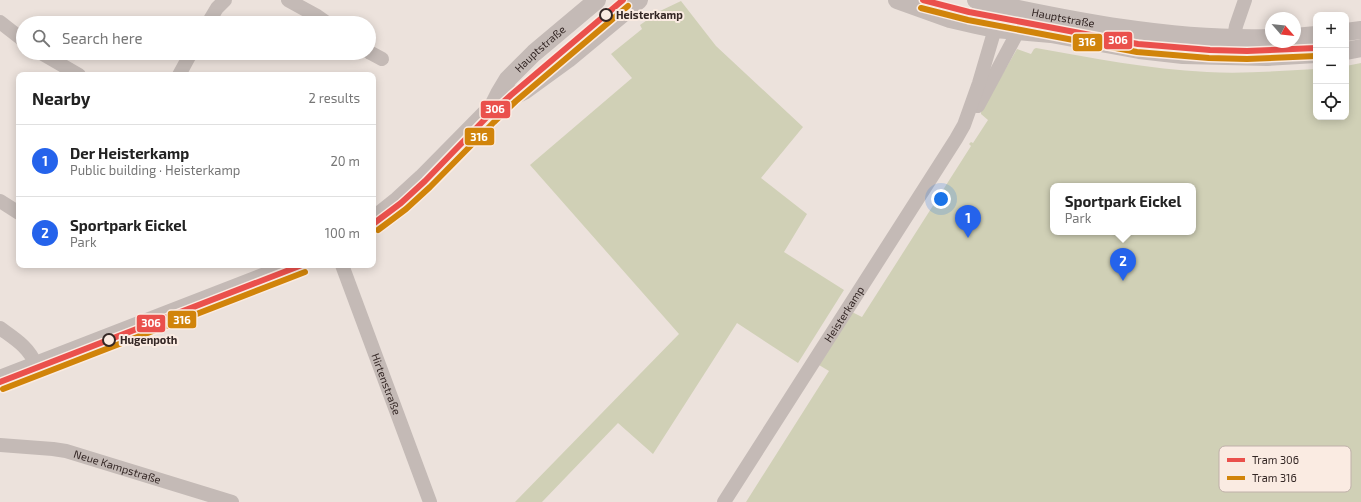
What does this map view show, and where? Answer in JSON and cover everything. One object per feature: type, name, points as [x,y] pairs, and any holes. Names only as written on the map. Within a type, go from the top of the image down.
[{"type":"street","points":[[212,16],[217,8],[225,0]]},
{"type":"street","points":[[288,0],[318,16]]},
{"type":"street","name":"Hauptstraße","points":[[376,218],[422,178],[493,106],[508,79],[534,53],[597,0]]},
{"type":"street","name":"Hauptstraße","points":[[493,106],[524,91],[568,59],[639,0]]},
{"type":"street","name":"Hauptstraße","points":[[897,0],[950,19],[995,29],[1051,34],[1139,50],[1182,55],[1267,57],[1313,54]]},
{"type":"street","name":"Hauptstraße","points":[[976,0],[1133,29],[1175,34],[1234,38],[1265,38]]},
{"type":"street","points":[[1234,38],[1236,26],[1245,0]]},
{"type":"street","name":"Heisterkamp","points":[[724,502],[964,125],[979,83],[1002,5]]},
{"type":"street","name":"Heisterkamp","points":[[964,125],[982,101],[1029,11]]},
{"type":"street","points":[[0,22],[16,35]]},
{"type":"street","points":[[1349,32],[1361,30]]},
{"type":"street","points":[[1301,36],[1313,35]]},
{"type":"street","points":[[1349,50],[1361,48]]},
{"type":"street","points":[[376,56],[382,59]]},
{"type":"street","points":[[53,60],[74,72]]},
{"type":"street","points":[[181,72],[187,60]]},
{"type":"street","points":[[0,201],[16,211]]},
{"type":"street","points":[[0,378],[286,268]]},
{"type":"street","name":"Hirtenstraße","points":[[343,268],[430,502]]},
{"type":"street","points":[[0,328],[22,344],[32,356],[36,365]]},
{"type":"street","name":"Neue Kampstraße","points":[[0,444],[66,451],[232,502]]},
{"type":"green space","points":[[681,1],[716,46],[803,127],[761,178],[807,214],[784,252],[844,290],[798,363],[737,323],[653,454],[618,423],[542,502],[515,502],[679,334],[530,165],[632,78],[611,54],[642,29],[640,25],[660,11]]},
{"type":"green space","points":[[1036,48],[1142,66],[1185,71],[1234,73],[1313,69],[1313,120],[1349,120],[1349,65],[1361,63],[1361,502],[746,502],[829,371],[819,365],[852,312],[862,317],[971,146],[969,144],[971,142],[973,143],[988,120],[981,114],[981,111],[1017,49],[1031,54]]},
{"type":"tram line","name":"306","points":[[376,222],[401,203],[425,181],[488,116],[511,95],[623,0]]},
{"type":"tram line","name":"306","points":[[923,0],[969,12],[1138,44],[1210,50],[1247,51],[1313,48]]},
{"type":"tram line","name":"316","points":[[378,230],[406,209],[430,187],[516,101],[628,6]]},
{"type":"tram line","name":"316","points":[[921,8],[968,20],[1137,52],[1209,58],[1247,59],[1313,56]]},
{"type":"tram line","name":"306","points":[[0,382],[294,268]]},
{"type":"tram line","name":"316","points":[[3,389],[305,272]]},
{"type":"place","name":"Heisterkamp","points":[[606,15]]},
{"type":"place","name":"Der Heisterkamp","points":[[968,238]]},
{"type":"place","name":"Sportpark Eickel","points":[[1123,281]]},
{"type":"place","name":"Hugenpoth","points":[[109,340]]}]
